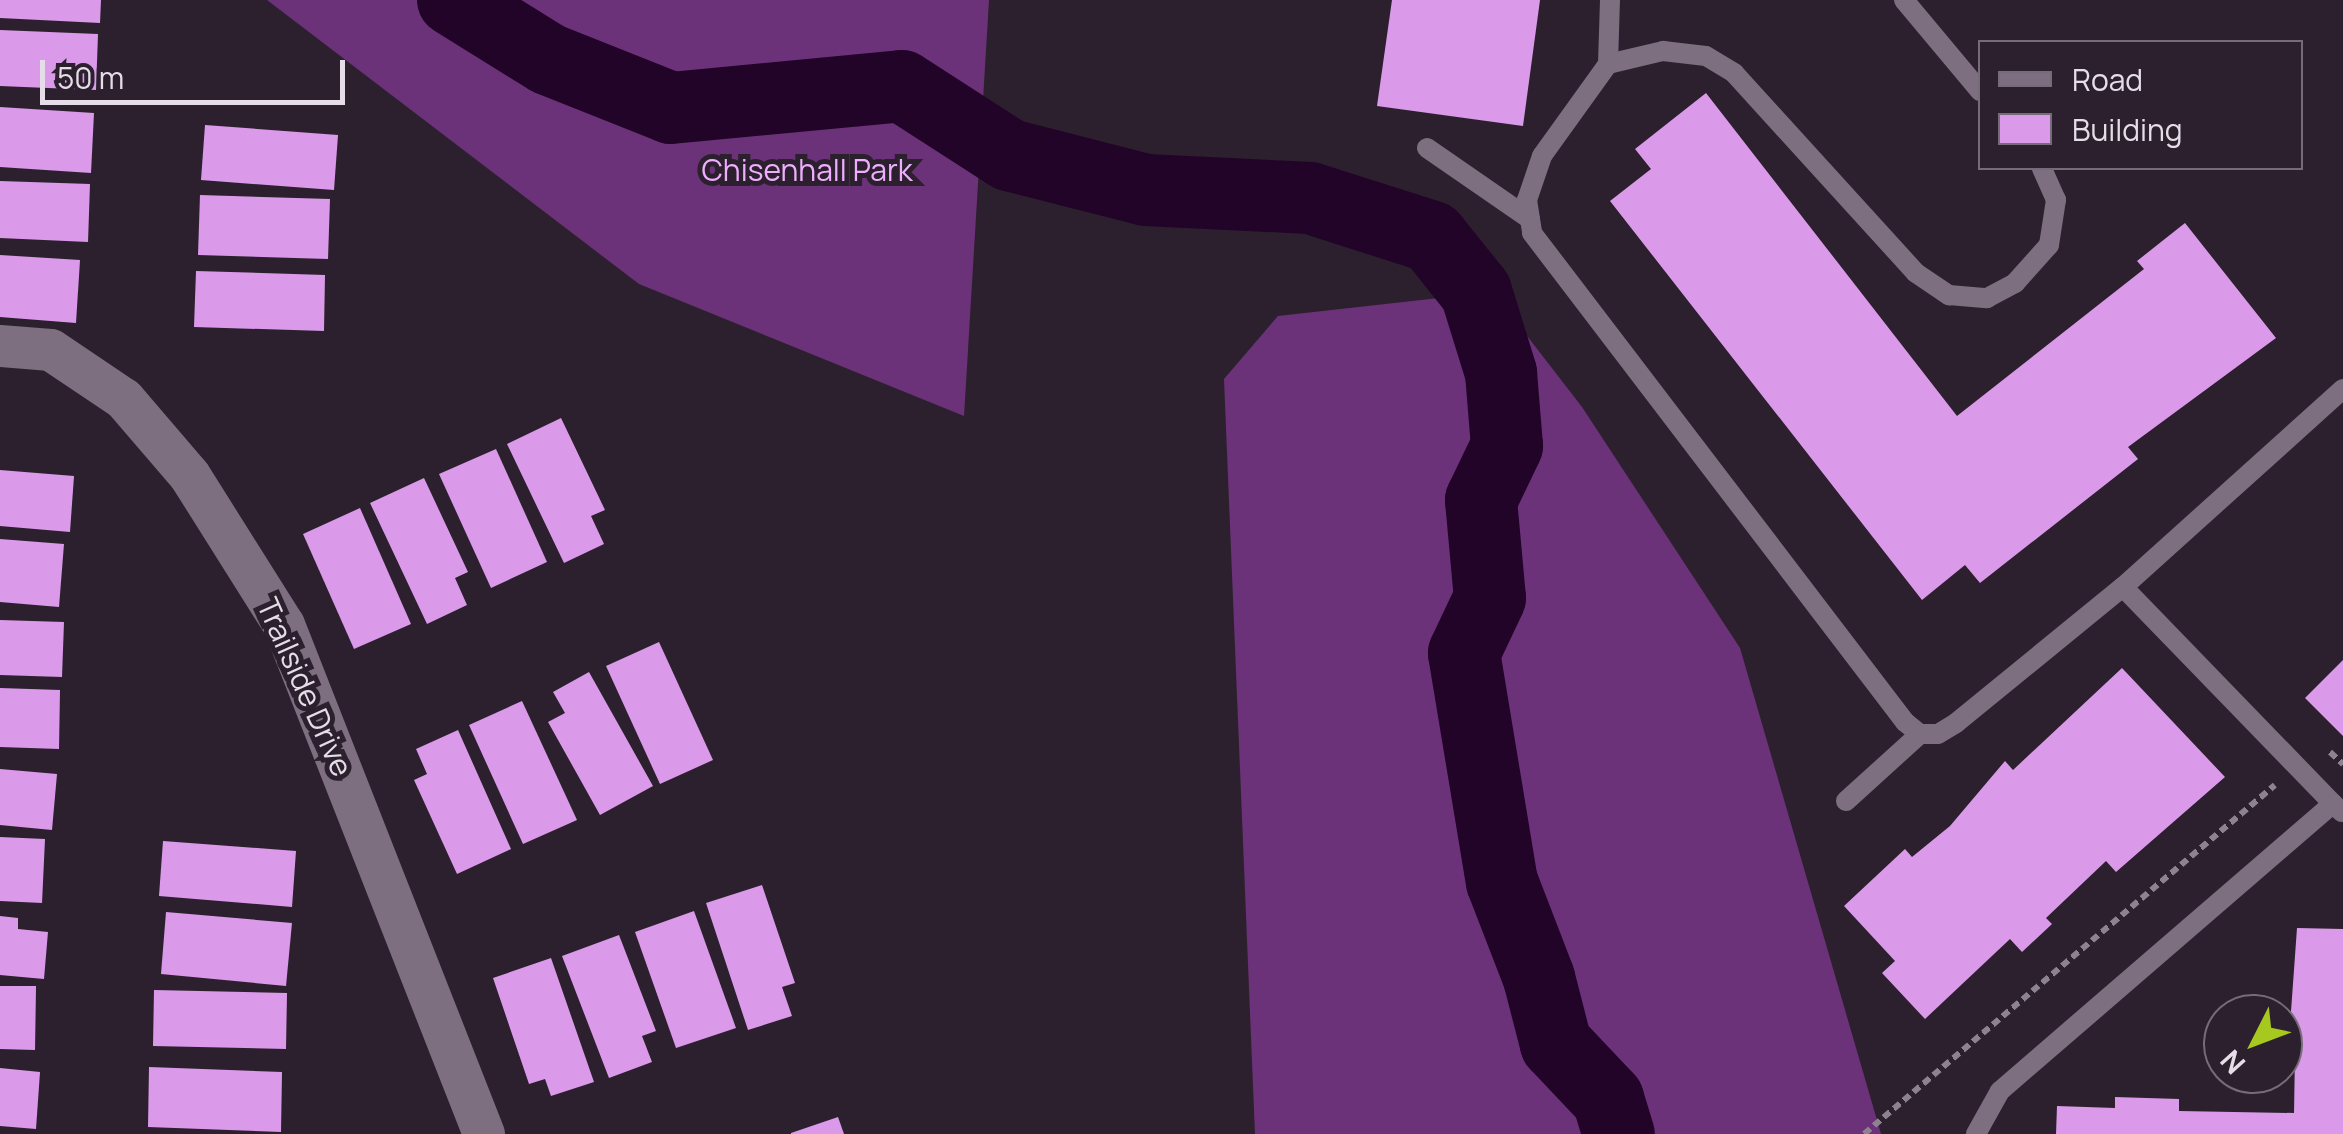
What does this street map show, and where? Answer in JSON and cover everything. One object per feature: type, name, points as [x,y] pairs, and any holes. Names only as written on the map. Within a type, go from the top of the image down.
[{"type":"street","name":"Trailside Drive","points":[[0,346],[51,350],[124,399],[190,476],[284,624],[484,1134]]},
{"type":"lane","points":[[1610,0],[1608,64],[1542,156],[1527,200],[1530,219],[1544,248],[1877,686],[1920,734]]},
{"type":"lane","points":[[1904,0],[1978,90]]},
{"type":"lane","points":[[1608,64],[1662,50],[1706,56],[1734,72],[1916,273],[1949,295],[1986,298],[2015,283],[2049,245],[2056,200],[2043,170]]},
{"type":"lane","points":[[1428,148],[1530,219]]},
{"type":"lane","points":[[1846,802],[1920,734],[1938,734],[1956,724],[2123,586],[2343,389]]},
{"type":"lane","points":[[1976,1134],[2000,1091],[2338,809],[2123,586]]},
{"type":"path","points":[[1864,1134],[2320,742],[2343,764]]},
{"type":"green space","name":"Chisenhall Park","points":[[267,0],[989,0],[964,416],[639,284]]},
{"type":"green space","points":[[1493,292],[1582,407],[1740,648],[1881,1134],[1255,1134],[1224,379],[1278,316]]},
{"type":"building","points":[[0,0],[101,0],[100,23],[0,18]]},
{"type":"building","points":[[1392,0],[1540,0],[1523,126],[1377,106]]},
{"type":"building","points":[[0,30],[98,34],[96,90],[0,86]]},
{"type":"building","points":[[1706,93],[1957,416],[2144,269],[2137,261],[2185,223],[2276,338],[2128,447],[2138,459],[1980,583],[1965,565],[1922,600],[1610,201],[1651,169],[1635,149]]},
{"type":"building","points":[[0,107],[94,113],[91,173],[0,167]]},
{"type":"building","points":[[205,125],[338,135],[334,190],[201,180]]},
{"type":"building","points":[[0,181],[90,184],[88,242],[0,238]]},
{"type":"building","points":[[200,195],[330,199],[328,259],[198,255]]},
{"type":"building","points":[[0,255],[80,260],[76,323],[0,317]]},
{"type":"building","points":[[196,271],[325,275],[324,331],[194,327]]},
{"type":"building","points":[[561,418],[605,510],[591,516],[604,544],[564,563],[507,444]]},
{"type":"building","points":[[496,449],[547,562],[491,588],[439,474]]},
{"type":"building","points":[[0,470],[74,476],[70,532],[0,526]]},
{"type":"building","points":[[424,478],[468,572],[455,578],[467,605],[427,624],[370,503]]},
{"type":"building","points":[[360,508],[411,624],[354,649],[303,534]]},
{"type":"building","points":[[0,539],[64,544],[59,607],[0,602]]},
{"type":"building","points":[[0,620],[64,622],[62,677],[0,675]]},
{"type":"building","points":[[659,642],[713,760],[660,784],[606,666]]},
{"type":"building","points":[[2343,660],[2343,736],[2305,698]]},
{"type":"building","points":[[2122,668],[2225,777],[2116,872],[2106,861],[2046,918],[2052,924],[2022,952],[2010,939],[1925,1019],[1882,973],[1895,961],[1844,906],[1905,849],[1912,857],[1950,826],[2005,761],[2013,770]]},
{"type":"building","points":[[589,672],[653,786],[600,815],[548,722],[565,713],[553,692]]},
{"type":"building","points":[[0,688],[60,690],[59,749],[0,747]]},
{"type":"building","points":[[522,701],[577,820],[523,844],[469,725]]},
{"type":"building","points":[[458,730],[511,849],[457,874],[414,780],[427,774],[416,749]]},
{"type":"building","points":[[0,769],[57,774],[52,830],[0,825]]},
{"type":"building","points":[[0,837],[45,839],[42,903],[0,901]]},
{"type":"building","points":[[163,841],[296,851],[292,907],[159,896]]},
{"type":"building","points":[[762,885],[795,983],[782,987],[792,1016],[748,1030],[706,903]]},
{"type":"building","points":[[694,911],[736,1028],[676,1048],[635,932]]},
{"type":"building","points":[[166,912],[292,923],[286,986],[161,974]]},
{"type":"building","points":[[0,916],[18,918],[18,929],[48,932],[44,979],[0,975]]},
{"type":"building","points":[[2297,928],[2343,929],[2343,1134],[2056,1134],[2057,1106],[2115,1108],[2115,1097],[2179,1099],[2179,1111],[2294,1113],[2294,1094],[2303,1094],[2303,994],[2292,994]]},
{"type":"building","points":[[619,935],[656,1031],[642,1036],[652,1062],[609,1078],[562,956]]},
{"type":"building","points":[[551,958],[594,1082],[551,1096],[545,1079],[529,1084],[493,978]]},
{"type":"building","points":[[0,986],[36,986],[35,1050],[0,1049]]},
{"type":"building","points":[[154,990],[287,993],[286,1049],[153,1046]]},
{"type":"building","points":[[149,1067],[282,1072],[281,1132],[148,1127]]},
{"type":"building","points":[[0,1068],[40,1072],[36,1129],[0,1126]]},
{"type":"building","points":[[838,1117],[844,1134],[791,1134],[791,1133]]},
{"type":"waterway","points":[[453,0],[548,59],[671,108],[902,86],[1009,155],[1146,190],[1310,198],[1432,237],[1476,292],[1501,373],[1507,446],[1481,500],[1490,598],[1464,653],[1502,882],[1539,978],[1556,1044],[1608,1099],[1619,1134]]}]
